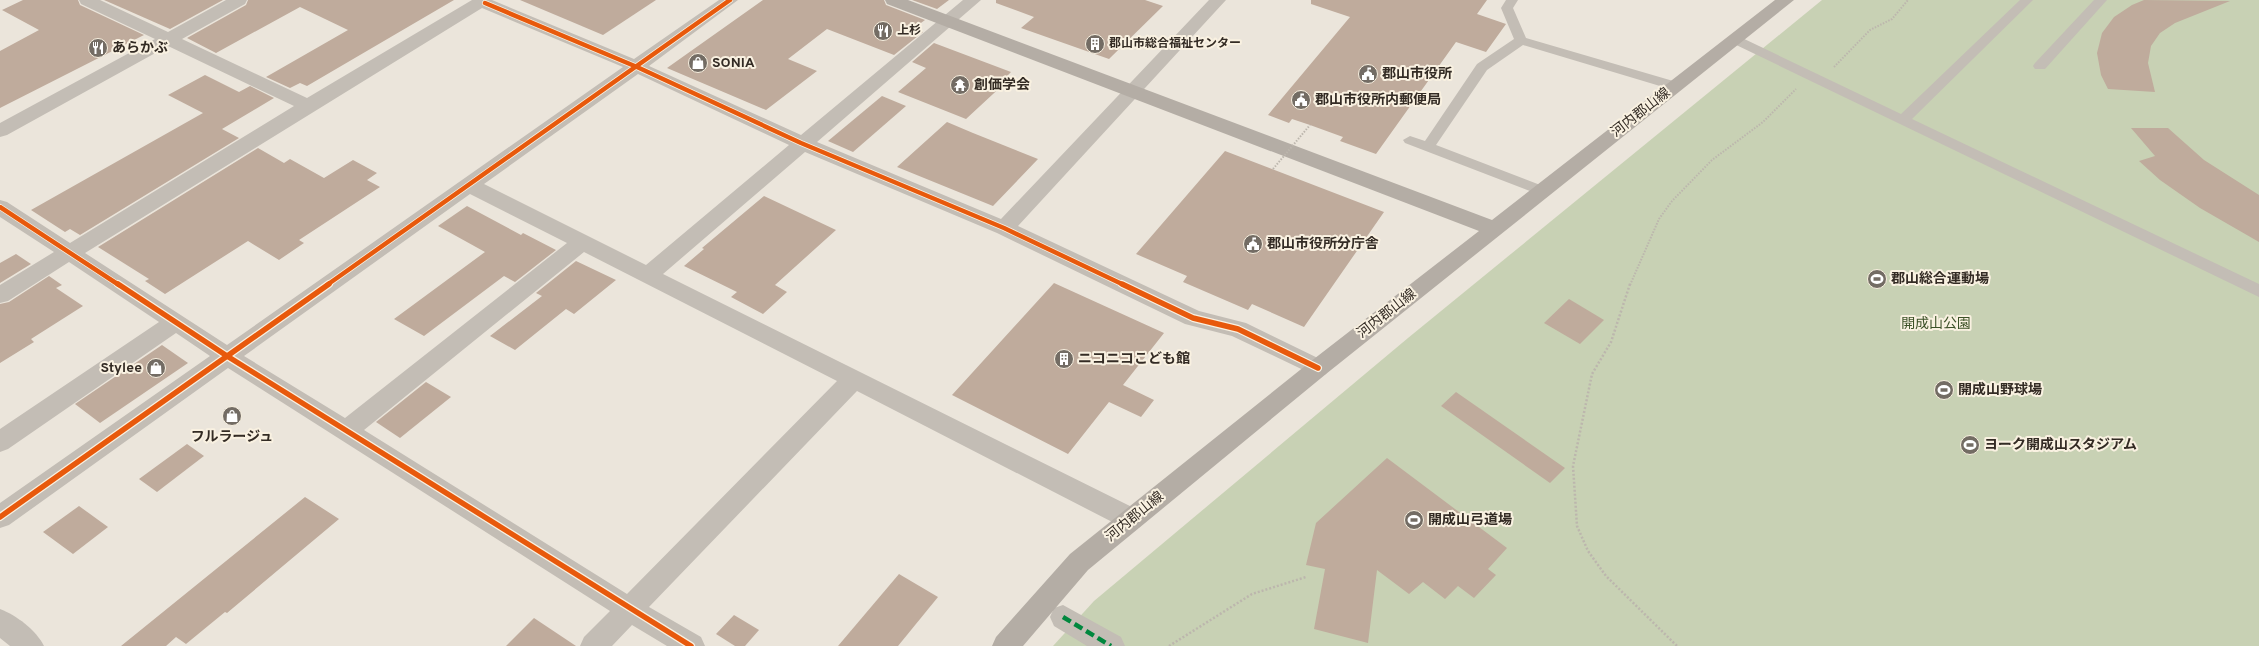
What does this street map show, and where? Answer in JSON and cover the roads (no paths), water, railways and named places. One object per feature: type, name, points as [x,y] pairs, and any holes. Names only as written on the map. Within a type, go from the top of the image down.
[{"type":"main road","points":[[893,0],[1495,229]]},
{"type":"main road","name":"河内郡山線","points":[[1006,646],[1079,562],[1318,368],[1734,39],[1786,0]]},
{"type":"street","points":[[87,0],[308,106]]},
{"type":"street","points":[[0,131],[240,0]]},
{"type":"street","points":[[0,517],[730,0]]},
{"type":"street","points":[[648,275],[801,143],[973,0]]},
{"type":"street","points":[[1004,228],[1218,0]]},
{"type":"street","points":[[0,295],[308,106],[484,1],[637,67],[801,143],[1004,228],[1193,318],[1238,329],[1318,368]]},
{"type":"street","points":[[469,185],[1131,519]]},
{"type":"street","points":[[0,207],[70,251],[227,356],[629,610],[691,646]]},
{"type":"street","points":[[346,431],[582,242]]},
{"type":"street","points":[[0,442],[176,322]]},
{"type":"street","points":[[594,646],[853,380]]},
{"type":"street","points":[[1063,617],[1111,646]]},
{"type":"street","points":[[0,621],[30,646]]},
{"type":"lane","points":[[1512,0],[1507,8],[1521,40],[1675,86]]},
{"type":"lane","points":[[1903,120],[1938,84],[2027,0]]},
{"type":"lane","points":[[2040,66],[2102,0]]},
{"type":"lane","points":[[1734,39],[2259,291]]},
{"type":"lane","points":[[1428,147],[1482,68],[1521,40]]},
{"type":"lane","points":[[1410,140],[1543,191]]},
{"type":"place","name":"上杉","points":[[883,31]]},
{"type":"place","name":"郡山市総合福祉センター","points":[[1095,44]]},
{"type":"place","name":"あらかぶ","points":[[98,48]]},
{"type":"place","name":"SONIA","points":[[698,63]]},
{"type":"place","name":"郡山市役所","points":[[1368,74]]},
{"type":"place","name":"創価学会","points":[[960,85]]},
{"type":"place","name":"郡山市役所内郵便局","points":[[1301,100]]},
{"type":"place","name":"郡山市役所分庁舎","points":[[1253,244]]},
{"type":"place","name":"郡山総合運動場","points":[[1877,279]]},
{"type":"place","name":"ニコニコこども館","points":[[1064,359]]},
{"type":"place","name":"Stylee","points":[[156,368]]},
{"type":"place","name":"開成山野球場","points":[[1944,390]]},
{"type":"place","name":"フルラージュ","points":[[232,416]]},
{"type":"place","name":"ヨーク開成山スタジアム","points":[[1970,445]]},
{"type":"place","name":"開成山弓道場","points":[[1414,520]]},
{"type":"park label","name":"開成山公園","points":[[1936,324]]}]
